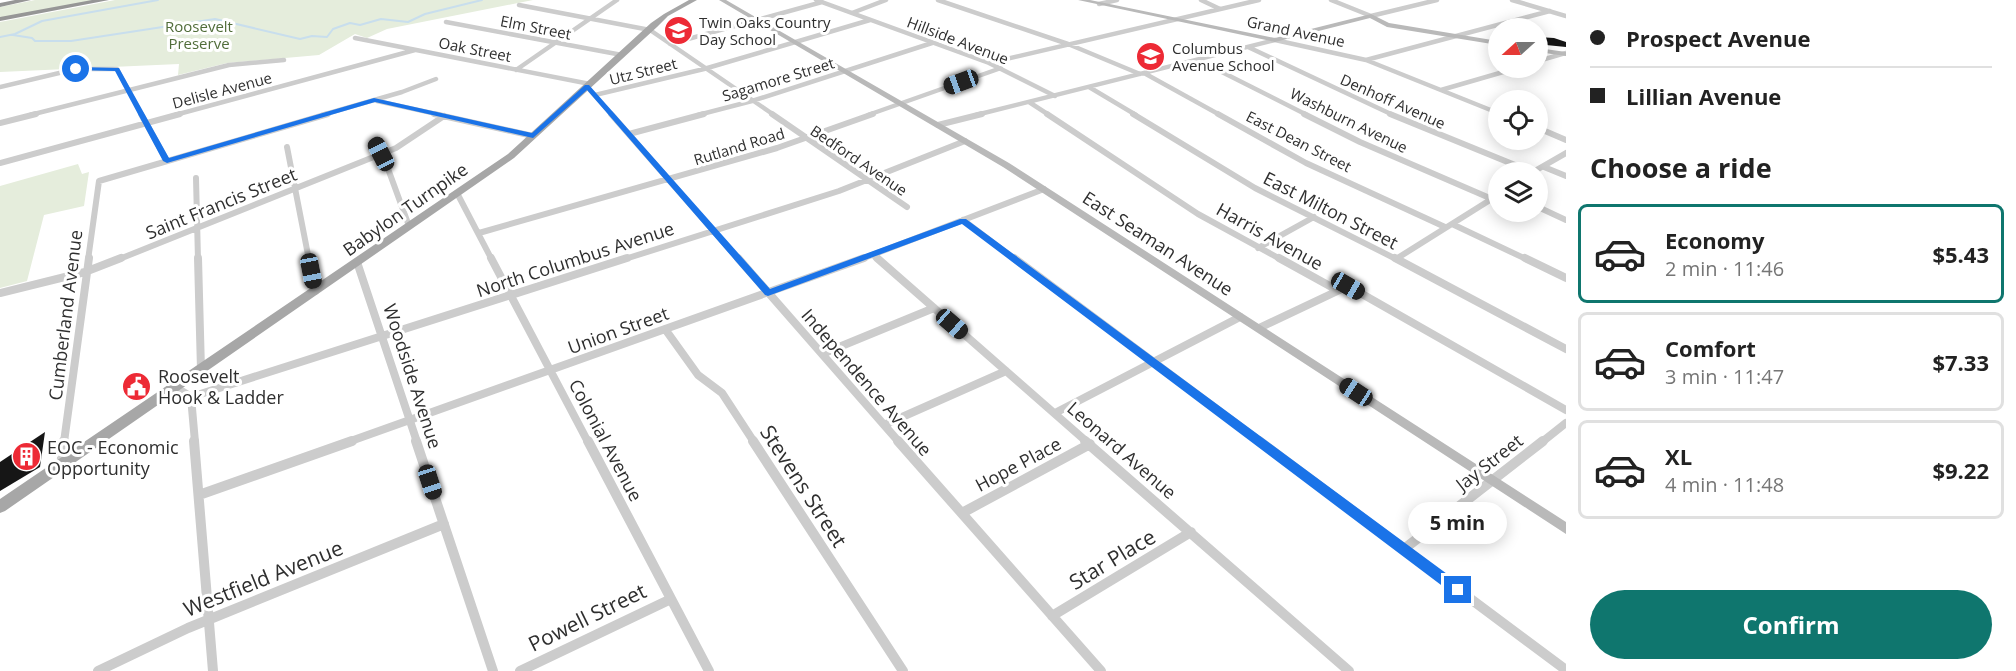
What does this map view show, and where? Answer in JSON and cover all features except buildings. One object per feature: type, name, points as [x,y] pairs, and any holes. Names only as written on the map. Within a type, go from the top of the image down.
[{"type":"highway","points":[[0,5],[27,0]]},
{"type":"highway","points":[[0,19],[105,0]]},
{"type":"main road","name":"East Seaman Avenue","points":[[722,0],[1044,189],[1566,529]]},
{"type":"main road","name":"Grand Avenue","points":[[1081,0],[1275,40]]},
{"type":"main road","name":"Babylon Turnpike","points":[[0,507],[511,156],[591,89],[622,55],[666,15],[688,1]]},
{"type":"main road","points":[[1275,40],[1371,16],[1388,25]]},
{"type":"main road","points":[[1358,19],[1488,41]]},
{"type":"main road","points":[[1548,51],[1565,54]]},
{"type":"street","points":[[516,70],[617,0]]},
{"type":"street","points":[[852,13],[886,0]]},
{"type":"street","name":"East Dean Street","points":[[938,0],[1068,44],[1142,74],[1306,163],[1566,278]]},
{"type":"street","points":[[1099,4],[1117,0]]},
{"type":"street","points":[[1201,0],[1220,9]]},
{"type":"street","points":[[989,63],[1259,0]]},
{"type":"street","points":[[1331,0],[1371,16],[1437,0]]},
{"type":"street","points":[[1512,0],[1566,15]]},
{"type":"street","points":[[670,44],[819,1]]},
{"type":"street","name":"Hillside Avenue","points":[[819,1],[989,63],[1055,96]]},
{"type":"street","points":[[519,5],[650,30]]},
{"type":"street","points":[[1366,60],[1550,11]]},
{"type":"street","name":"Utz Street","points":[[591,89],[704,69],[870,20]]},
{"type":"street","name":"Elm Street","points":[[446,22],[622,55]]},
{"type":"street","name":"Bedford Avenue","points":[[650,30],[907,207]]},
{"type":"street","name":"Oak Street","points":[[355,38],[516,70],[591,89]]},
{"type":"street","points":[[938,125],[1275,40]]},
{"type":"street","name":"Grand Avenue","points":[[1275,40],[1366,60],[1488,109]]},
{"type":"street","name":"Sagamore Street","points":[[629,134],[752,101],[932,43]]},
{"type":"street","name":"Denhoff Avenue","points":[[1248,47],[1405,121],[1507,162]]},
{"type":"street","name":"Delisle Avenue","points":[[0,163],[415,50]]},
{"type":"street","points":[[1548,59],[1565,54]]},
{"type":"street","points":[[0,123],[229,64],[284,60]]},
{"type":"street","name":"Washburn Avenue","points":[[1197,60],[1360,142],[1488,194]]},
{"type":"street","name":"Rutland Road","points":[[479,233],[806,138],[1001,68]]},
{"type":"street","points":[[0,87],[76,69],[117,69],[167,161],[422,86],[436,79]]},
{"type":"street","points":[[1441,90],[1488,76]]},
{"type":"street","name":"East Milton Street","points":[[1089,87],[1246,183],[1566,349]]},
{"type":"street","name":"Independence Avenue","points":[[591,89],[1101,671]]},
{"type":"street","points":[[374,100],[533,136]]},
{"type":"street","name":"Harris Avenue","points":[[1029,102],[1172,198],[1258,248],[1337,290],[1348,286],[1566,410]]},
{"type":"street","name":"Saint Francis Street","points":[[0,293],[86,273],[295,190],[396,148],[444,116]]},
{"type":"street","points":[[1548,133],[1566,140]]},
{"type":"street","points":[[1555,136],[1566,133]]},
{"type":"street","name":"North Columbus Avenue","points":[[191,397],[839,191],[965,141]]},
{"type":"street","points":[[375,143],[409,226]]},
{"type":"street","points":[[287,147],[315,291]]},
{"type":"street","points":[[1548,164],[1566,153]]},
{"type":"street","name":"Cumberland Avenue","points":[[61,467],[99,181],[167,161]]},
{"type":"street","points":[[1548,169],[1566,176]]},
{"type":"street","points":[[196,178],[201,370]]},
{"type":"street","name":"Union Street","points":[[199,495],[873,255],[1044,189]]},
{"type":"street","name":"Colonial Avenue","points":[[457,193],[709,671]]},
{"type":"street","points":[[1396,259],[1488,201]]},
{"type":"street","points":[[1548,212],[1566,220]]},
{"type":"street","points":[[1258,248],[1314,217]]},
{"type":"street","points":[[963,220],[1566,670]]},
{"type":"street","name":"Leonard Avenue","points":[[873,255],[1350,671]]},
{"type":"street","name":"Woodside Avenue","points":[[357,262],[493,671]]},
{"type":"street","points":[[1259,328],[1337,290]]},
{"type":"street","points":[[822,354],[934,308]]},
{"type":"street","points":[[1055,413],[1240,316]]},
{"type":"street","name":"Stevens Street","points":[[665,329],[698,375],[722,393],[903,671]]},
{"type":"street","points":[[884,425],[1006,371]]},
{"type":"street","points":[[175,387],[191,397],[213,671]]},
{"type":"street","name":"Jay Street","points":[[1404,549],[1566,423]]},
{"type":"street","name":"Hope Place","points":[[962,513],[1090,444]]},
{"type":"street","name":"Westfield Avenue","points":[[98,671],[209,620],[444,524]]},
{"type":"street","name":"Star Place","points":[[1052,616],[1191,532]]},
{"type":"street","name":"Powell Street","points":[[520,671],[671,599]]},
{"type":"green space","points":[[35,0],[97,0],[0,18],[0,7]]},
{"type":"green space","name":"Roosevelt Preserve","points":[[115,0],[533,0],[387,29],[367,38],[355,34],[319,55],[227,63],[178,75],[179,64],[0,72],[0,22]]},
{"type":"green space","points":[[78,164],[82,174],[89,172],[84,206],[44,215],[27,281],[0,288],[0,186]]},
{"type":"waterway","points":[[0,37],[15,34],[42,21],[158,0]]},
{"type":"waterway","points":[[13,35],[32,38],[35,41],[71,41],[215,19],[300,39],[312,36],[327,37],[333,29],[350,23],[360,25],[381,19],[408,22],[425,14],[482,0]]},
{"type":"place","name":"Twin Oaks Country Day School","points":[[678,31]]},
{"type":"place","name":"Columbus Avenue School","points":[[1151,57]]},
{"type":"place","name":"Roosevelt Hook & Ladder","points":[[137,386]]},
{"type":"place","name":"EOC - Economic Opportunity","points":[[26,457]]},
{"type":"route","points":[[76,69],[117,69],[167,161],[374,100],[533,136],[587,87],[768,293],[963,220],[1458,590]]}]
